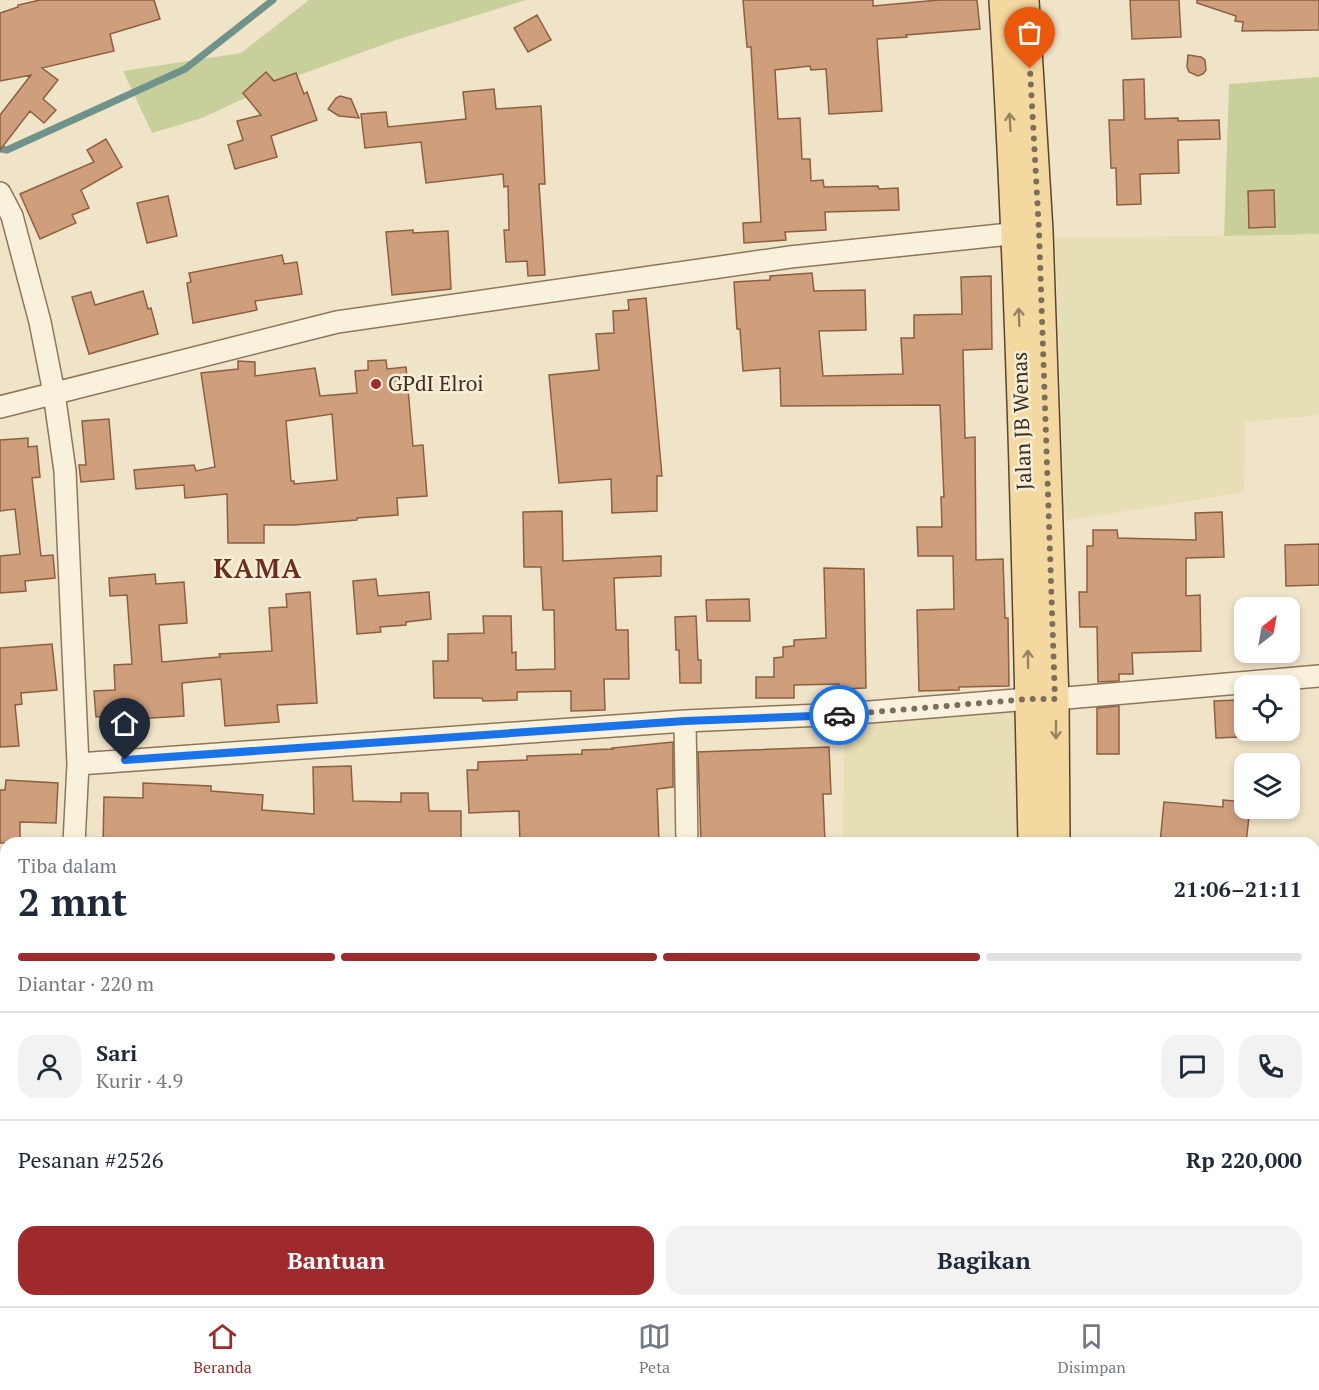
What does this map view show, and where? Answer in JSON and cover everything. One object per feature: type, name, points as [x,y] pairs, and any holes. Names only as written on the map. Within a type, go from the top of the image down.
[{"type":"main road","name":"Jalan JB Wenas","points":[[1003,0],[1028,232]]},
{"type":"main road","name":"Jalan JB Wenas","points":[[1025,0],[1028,232],[1042,699],[1055,837]]},
{"type":"main road","name":"Jalan JB Wenas","points":[[1032,837],[1042,699]]},
{"type":"street","points":[[0,193],[12,216],[40,322],[54,393],[65,471],[78,764],[74,837]]},
{"type":"street","points":[[0,407],[337,322],[790,257],[1028,232]]},
{"type":"street","points":[[78,764],[685,721],[844,714],[1319,676]]},
{"type":"street","points":[[685,721],[687,837]]},
{"type":"shaded area","points":[[1319,234],[1319,415],[1245,422],[1244,492],[1065,521],[1055,238]]},
{"type":"shaded area","points":[[1049,688],[1046,837],[843,837],[845,714]]},
{"type":"green space","points":[[309,0],[526,0],[396,40],[280,82],[202,118],[152,133],[123,71],[241,53]]},
{"type":"green space","points":[[1319,77],[1319,234],[1224,236],[1229,84]]},
{"type":"building","points":[[40,0],[154,0],[160,19],[110,34],[114,51],[42,68],[58,80],[43,99],[56,110],[44,123],[30,111],[0,150],[0,115],[31,75],[0,81],[0,13],[18,7],[18,5]]},
{"type":"building","points":[[743,0],[873,0],[873,6],[939,0],[977,0],[980,29],[877,39],[882,111],[829,114],[826,69],[811,70],[810,66],[775,70],[778,119],[800,118],[802,159],[810,159],[811,181],[823,180],[824,187],[898,188],[899,210],[825,212],[826,230],[785,232],[786,240],[744,243],[743,223],[761,222],[751,47],[747,47]]},
{"type":"building","points":[[1130,0],[1179,0],[1181,37],[1132,39]]},
{"type":"building","points":[[1197,0],[1319,0],[1319,30],[1242,31],[1243,22],[1235,21],[1236,16],[1197,3]]},
{"type":"building","points":[[537,15],[551,40],[528,52],[514,28]]},
{"type":"building","points":[[1188,55],[1205,60],[1206,70],[1203,74],[1198,76],[1189,72]]},
{"type":"building","points":[[266,72],[274,81],[296,73],[304,94],[307,92],[317,120],[271,136],[277,157],[235,169],[228,145],[243,140],[237,121],[261,115],[243,93]]},
{"type":"building","points":[[1144,79],[1145,119],[1219,120],[1220,139],[1178,140],[1179,173],[1140,174],[1141,204],[1117,205],[1116,168],[1111,168],[1109,120],[1124,120],[1123,80]]},
{"type":"building","points":[[494,89],[496,109],[541,106],[545,184],[539,184],[545,275],[528,276],[527,261],[506,262],[504,230],[509,230],[508,186],[504,187],[503,174],[426,183],[421,142],[365,148],[361,114],[386,112],[388,127],[466,119],[463,92]]},
{"type":"building","points":[[340,96],[351,99],[359,118],[339,116],[328,109]]},
{"type":"building","points":[[106,139],[122,167],[81,190],[89,208],[72,215],[76,223],[40,239],[20,194],[94,162],[87,150]]},
{"type":"building","points":[[1274,190],[1275,227],[1249,228],[1248,191]]},
{"type":"building","points":[[168,196],[177,236],[147,243],[137,203]]},
{"type":"building","points":[[413,230],[413,233],[448,231],[451,289],[392,295],[386,232]]},
{"type":"building","points":[[282,255],[284,264],[297,262],[302,294],[255,301],[257,310],[193,323],[187,283],[191,282],[189,273]]},
{"type":"building","points":[[812,273],[814,291],[865,290],[866,330],[819,331],[823,376],[903,374],[901,338],[914,338],[914,315],[962,314],[961,277],[991,276],[992,349],[963,350],[965,438],[975,437],[976,560],[1003,559],[1005,618],[1008,618],[1009,686],[919,691],[917,610],[954,609],[953,556],[918,556],[917,527],[942,527],[941,497],[944,497],[940,405],[781,406],[780,368],[743,371],[734,282],[770,280],[770,276]]},
{"type":"building","points":[[143,291],[148,309],[151,308],[158,334],[89,354],[72,297],[91,292],[95,305]]},
{"type":"building","points":[[646,298],[662,476],[657,476],[657,511],[612,513],[611,479],[559,483],[549,375],[599,370],[596,334],[614,333],[613,311],[629,310],[628,300]]},
{"type":"building","points":[[386,360],[387,369],[406,367],[413,446],[423,445],[427,496],[397,498],[398,515],[294,525],[264,525],[264,543],[228,543],[227,494],[185,498],[184,485],[136,489],[134,470],[194,465],[196,471],[215,467],[201,373],[238,369],[238,361],[255,362],[255,376],[315,368],[320,396],[357,393],[355,371],[368,370],[368,361]],"holes":[[[332,414],[337,480],[294,484],[294,481],[291,481],[286,421]]]},
{"type":"building","points":[[109,419],[114,479],[81,482],[79,465],[86,465],[82,421]]},
{"type":"building","points":[[28,438],[28,447],[37,446],[40,477],[32,478],[41,556],[53,555],[55,578],[25,581],[26,591],[0,593],[0,556],[20,554],[15,509],[0,511],[0,440]]},
{"type":"building","points":[[562,511],[563,561],[661,556],[661,576],[614,578],[616,630],[628,630],[629,679],[604,679],[605,710],[571,711],[571,691],[517,692],[517,700],[483,701],[482,698],[434,698],[433,661],[448,661],[448,634],[484,633],[483,616],[511,616],[512,653],[516,652],[516,670],[555,669],[554,610],[543,610],[541,567],[524,567],[523,512]]},
{"type":"building","points":[[1222,512],[1224,557],[1186,558],[1186,596],[1200,595],[1201,651],[1132,653],[1133,674],[1119,674],[1119,681],[1098,682],[1097,627],[1080,627],[1079,592],[1087,592],[1087,546],[1093,546],[1093,530],[1117,530],[1118,538],[1196,540],[1195,513]]},
{"type":"building","points":[[1319,544],[1319,585],[1286,586],[1285,545]]},
{"type":"building","points":[[824,568],[864,569],[866,688],[839,689],[839,684],[794,685],[794,698],[756,698],[756,677],[774,677],[774,658],[783,657],[783,647],[794,646],[794,640],[826,638]]},
{"type":"building","points":[[155,574],[156,584],[184,582],[187,623],[159,625],[162,662],[220,657],[219,654],[272,651],[269,608],[287,607],[286,594],[310,592],[317,703],[277,705],[279,722],[225,726],[221,679],[182,683],[184,716],[135,719],[135,714],[96,717],[94,691],[115,690],[114,665],[132,664],[127,595],[110,596],[109,578]]},
{"type":"building","points":[[376,579],[378,596],[429,592],[431,619],[406,622],[406,625],[380,627],[381,632],[357,634],[353,581]]},
{"type":"building","points":[[749,599],[750,621],[707,621],[706,600]]},
{"type":"building","points":[[696,616],[701,683],[680,683],[675,617]]},
{"type":"building","points":[[52,644],[57,690],[21,693],[22,704],[15,705],[19,746],[0,747],[0,648]]},
{"type":"building","points":[[1234,700],[1234,737],[1216,738],[1214,701]]},
{"type":"building","points":[[1119,706],[1119,754],[1097,754],[1097,708]]},
{"type":"building","points":[[673,742],[673,787],[657,789],[659,837],[520,837],[519,811],[469,813],[467,770],[478,770],[478,762],[527,760],[527,756],[582,754],[582,750]]},
{"type":"building","points":[[829,747],[831,794],[823,794],[825,837],[701,837],[698,752]]},
{"type":"building","points":[[351,766],[353,801],[401,802],[401,793],[428,793],[429,811],[461,811],[461,837],[103,837],[104,797],[143,798],[143,783],[211,786],[211,791],[263,795],[262,810],[314,814],[313,767]]},
{"type":"building","points":[[6,780],[58,783],[56,823],[20,822],[20,837],[0,837],[0,790],[5,790]]},
{"type":"building","points":[[1223,800],[1234,801],[1234,819],[1249,819],[1247,837],[1161,837],[1164,802],[1223,807]]},
{"type":"waterway","points":[[0,149],[7,150],[185,69],[273,0]]},
{"type":"way so far","points":[[839,715],[1029,699],[1055,699],[1039,231],[1030,69]]},
{"type":"place","name":"GPdI Elroi","points":[[376,384]]},
{"type":"district","name":"KAMA","points":[[258,569]]},
{"type":"route","points":[[125,760],[685,721],[839,715]]}]
